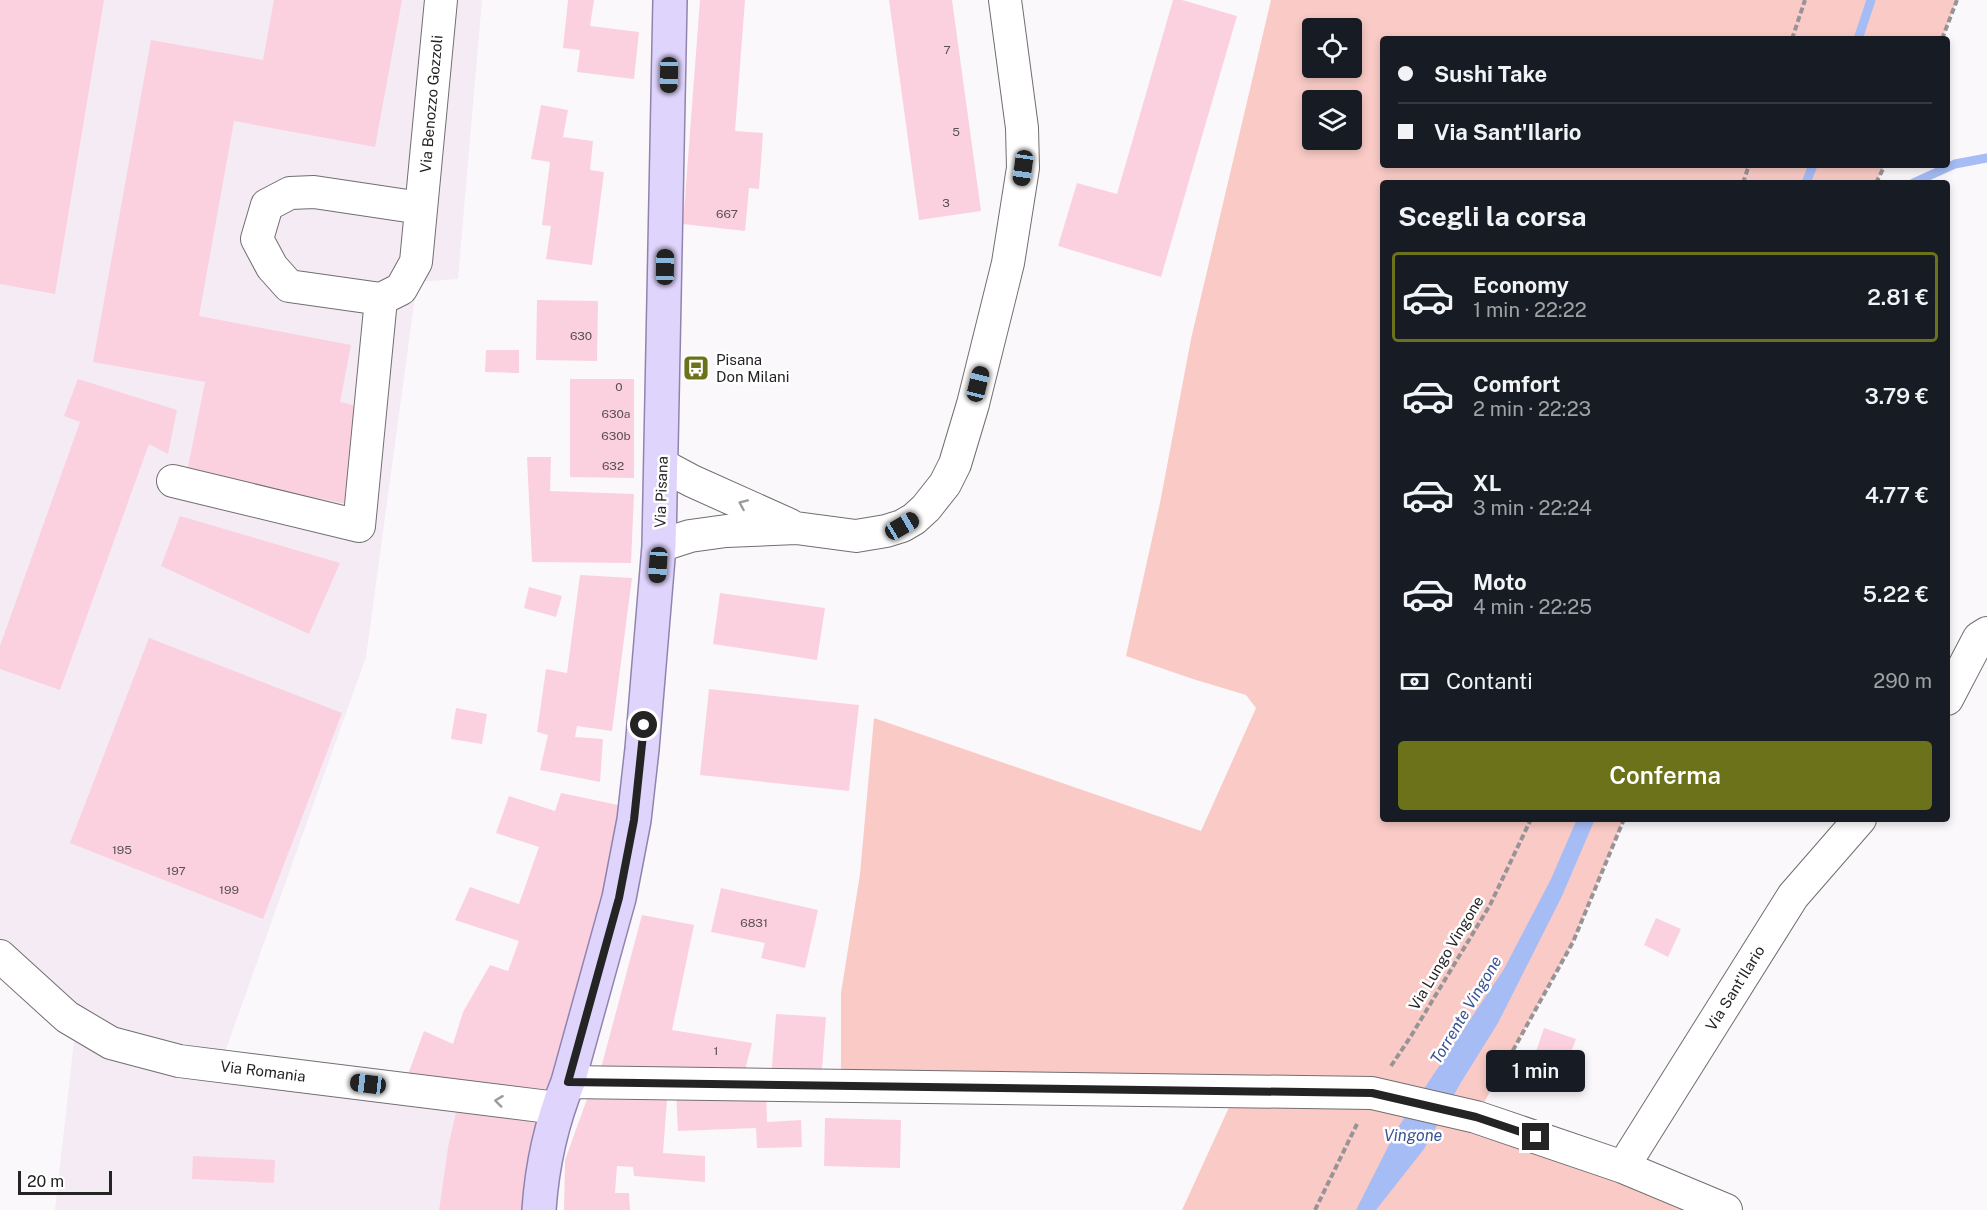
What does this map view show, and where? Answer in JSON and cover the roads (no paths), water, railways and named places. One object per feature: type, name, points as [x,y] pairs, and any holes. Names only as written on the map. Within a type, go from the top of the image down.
[{"type":"main road","name":"Via Pisana","points":[[539,1210],[544,1161],[619,898],[634,820],[642,749],[659,546],[670,0]]},
{"type":"street","name":"Via Benozzo Gozzoli","points":[[381,299],[400,289],[416,262],[441,0]]},
{"type":"street","points":[[659,546],[708,533],[796,528],[855,536],[886,531],[902,526],[926,508],[945,484],[955,464],[973,404],[1008,263],[1023,168],[1022,128],[1005,0]]},
{"type":"street","points":[[173,481],[359,526],[381,299],[289,286],[272,267],[257,239],[267,206],[290,193],[314,192],[421,208]]},
{"type":"street","points":[[662,465],[796,528]]},
{"type":"street","points":[[1950,693],[1979,638],[1987,633]]},
{"type":"street","name":"Via Sant'Ilario","points":[[1623,1167],[1792,896],[1857,822]]},
{"type":"street","name":"Via Romania","points":[[0,956],[67,1017],[111,1043],[179,1061],[563,1095]]},
{"type":"street","points":[[563,1095],[1372,1093],[1476,1117],[1623,1167],[1726,1210]]},
{"type":"water","name":"Vingone","points":[[1576,822],[1594,822],[1562,896],[1498,1023],[1460,1084],[1424,1149],[1376,1210],[1356,1210],[1397,1129],[1504,969],[1551,879]]},
{"type":"waterway","name":"Torrente Vingone","points":[[1859,36],[1871,0]]},
{"type":"waterway","points":[[1950,166],[1987,158]]},
{"type":"waterway","name":"Torrente Vingone","points":[[1807,180],[1812,168]]},
{"type":"waterway","points":[[1920,180],[1946,168]]},
{"type":"place","name":"Pisana Don Milani","points":[[696,368]]}]
